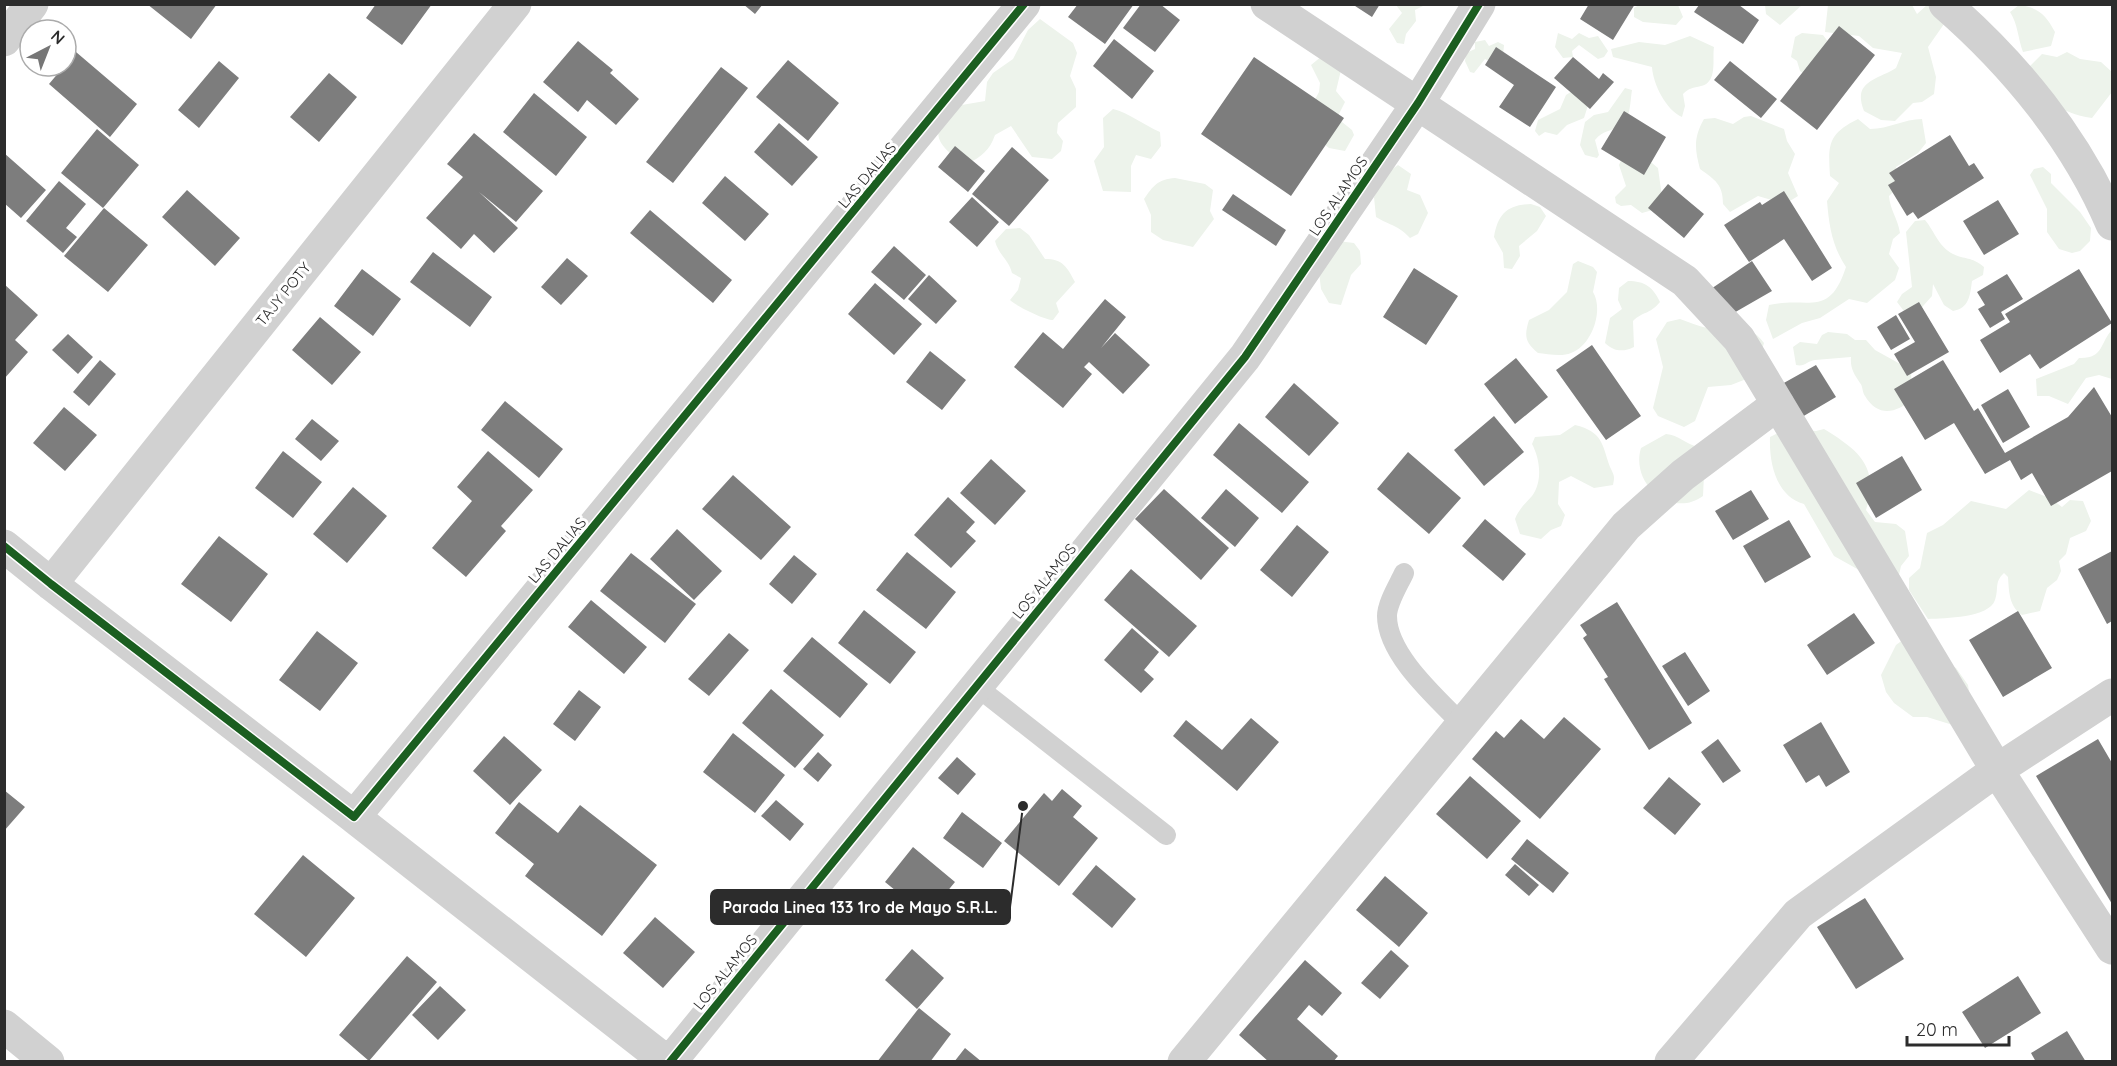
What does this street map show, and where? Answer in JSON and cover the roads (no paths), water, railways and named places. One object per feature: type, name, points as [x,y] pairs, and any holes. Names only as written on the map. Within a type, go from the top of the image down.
[{"type":"street","points":[[4,40],[32,4]]},
{"type":"street","name":"TAJY POTY","points":[[51,584],[515,4]]},
{"type":"street","name":"LAS DALIAS","points":[[354,817],[1024,4]]},
{"type":"street","points":[[1267,4],[1685,281],[1739,339],[1997,770],[2112,948]]},
{"type":"street","name":"LOS ALAMOS","points":[[668,1062],[1245,357],[1418,103],[1479,4]]},
{"type":"street","points":[[1945,4],[1984,38],[2066,136],[2112,224]]},
{"type":"street","points":[[1184,1062],[1626,526],[1683,475],[1778,404]]},
{"type":"street","points":[[4,546],[668,1062]]},
{"type":"street","points":[[1671,1062],[1798,914],[1997,770],[2112,695]]},
{"type":"street","points":[[4,1026],[48,1062]]},
{"type":"lane","points":[[1404,573],[1387,614],[1394,643],[1420,680],[1462,724]]},
{"type":"lane","points":[[976,686],[1166,835]]},
{"type":"place","name":"Parada Linea 133 1ro de Mayo S.R.L.","points":[[1023,806]]}]
